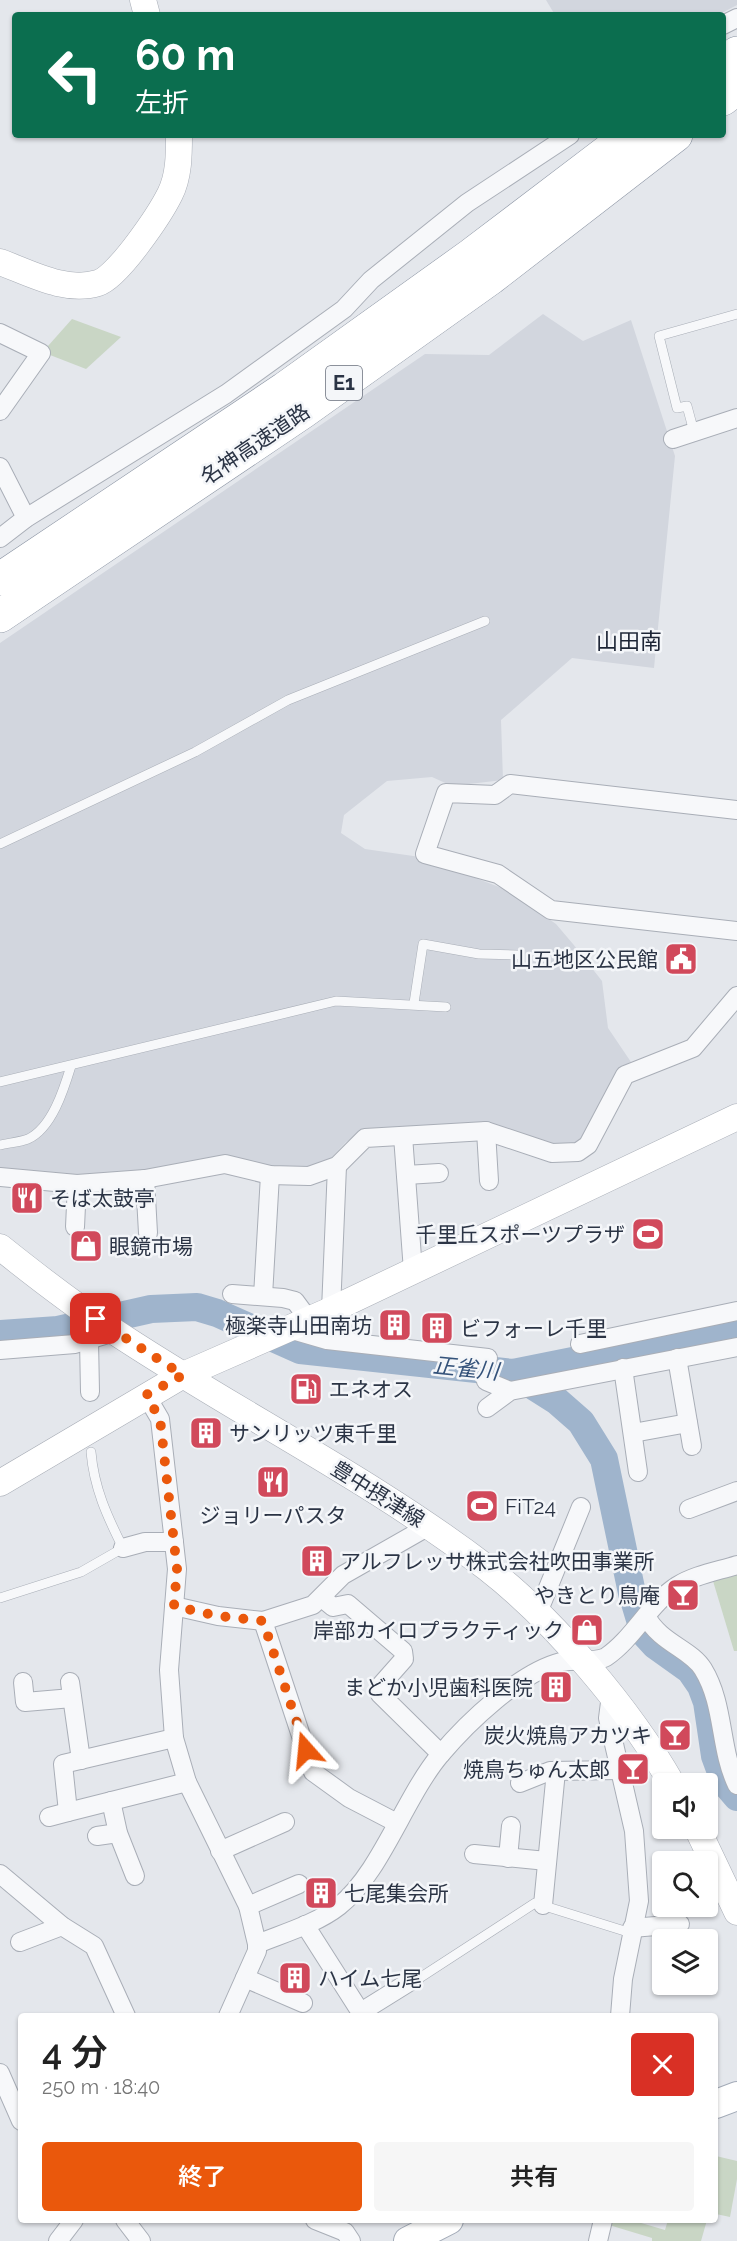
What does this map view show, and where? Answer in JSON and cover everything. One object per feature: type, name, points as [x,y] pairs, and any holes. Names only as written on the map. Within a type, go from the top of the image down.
[{"type":"highway","name":"名神高速道路","points":[[0,579],[284,389],[471,255],[625,138]]},
{"type":"highway","name":"名神高速道路","points":[[0,616],[303,412],[491,278],[672,138]]},
{"type":"main road","points":[[718,2103],[737,2096]]},
{"type":"street","points":[[0,262],[65,286],[99,283],[123,263],[170,194],[178,164],[178,138]]},
{"type":"street","points":[[0,538],[26,518],[226,394],[344,309],[371,280],[467,203],[565,138]]},
{"type":"street","points":[[0,333],[41,353],[0,411]]},
{"type":"street","points":[[673,439],[737,418]]},
{"type":"street","points":[[0,467],[26,518]]},
{"type":"street","points":[[737,810],[510,784],[495,795],[446,793],[425,854],[498,874],[551,910],[737,931]]},
{"type":"street","points":[[0,1177],[77,1184],[146,1179],[225,1164],[270,1175],[309,1176],[337,1166],[365,1138],[486,1131],[552,1153],[578,1152],[588,1145],[625,1075],[693,1048],[737,996]]},
{"type":"street","points":[[0,1483],[183,1375],[310,1319],[737,1117]]},
{"type":"street","points":[[486,1131],[489,1181]]},
{"type":"street","points":[[403,1136],[413,1271]]},
{"type":"street","points":[[310,1319],[337,1166]]},
{"type":"street","points":[[406,1174],[439,1173]]},
{"type":"street","points":[[263,1296],[270,1175]]},
{"type":"street","points":[[146,1179],[148,1233]]},
{"type":"street","points":[[75,1227],[77,1184]]},
{"type":"street","name":"豊中摂津線","points":[[0,1247],[81,1310],[105,1334],[183,1375],[429,1526],[488,1569],[537,1615],[611,1695],[664,1773]]},
{"type":"street","points":[[232,1294],[295,1301],[327,1340],[488,1358]]},
{"type":"street","points":[[580,1344],[737,1311]]},
{"type":"street","points":[[0,1350],[75,1344],[105,1334]]},
{"type":"street","points":[[90,1392],[105,1334]]},
{"type":"street","points":[[487,1408],[510,1391],[737,1347]]},
{"type":"street","points":[[677,1358],[692,1446]]},
{"type":"street","points":[[623,1368],[638,1472]]},
{"type":"street","points":[[486,1381],[510,1391]]},
{"type":"street","points":[[146,1395],[160,1419],[177,1569],[169,1670],[174,1738],[187,1782],[248,1906],[257,1944],[257,1951],[229,2013]]},
{"type":"street","points":[[633,1433],[688,1423]]},
{"type":"street","points":[[689,1509],[737,1491]]},
{"type":"street","points":[[537,1615],[581,1507]]},
{"type":"street","points":[[174,1606],[218,1616],[263,1621],[313,1605],[344,1575],[429,1526]]},
{"type":"street","points":[[123,1548],[145,1542],[174,1542]]},
{"type":"street","points":[[257,1944],[305,1925],[338,1907],[351,1895],[367,1874],[441,1754],[500,1697],[525,1677],[560,1663],[604,1658],[677,1587],[737,1565]]},
{"type":"street","points":[[322,1598],[333,1607],[348,1604],[403,1651],[404,1659],[381,1685],[380,1694],[441,1754]]},
{"type":"street","points":[[646,1616],[654,1630],[702,1667],[717,1696],[729,1769],[737,1785]]},
{"type":"street","points":[[263,1621],[313,1772],[349,1798],[397,1823]]},
{"type":"street","points":[[22,1682],[25,1702],[71,1690],[81,1760]]},
{"type":"street","points":[[611,1695],[609,1718],[634,1832],[639,1901],[632,1930],[620,2013]]},
{"type":"street","points":[[69,1812],[63,1764],[174,1738]]},
{"type":"street","points":[[520,1783],[556,1771],[621,1770]]},
{"type":"street","points":[[543,1905],[556,1771]]},
{"type":"street","points":[[49,1817],[187,1782]]},
{"type":"street","points":[[111,1801],[118,1833],[135,1876]]},
{"type":"street","points":[[220,1851],[285,1822]]},
{"type":"street","points":[[508,1858],[511,1826]]},
{"type":"street","points":[[97,1836],[118,1833]]},
{"type":"street","points":[[702,1839],[737,1912]]},
{"type":"street","points":[[474,1854],[547,1862]]},
{"type":"street","points":[[0,1874],[62,1926],[80,1936],[98,1952],[125,2013]]},
{"type":"street","points":[[248,1906],[299,1884]]},
{"type":"street","points":[[632,1930],[680,1924]]},
{"type":"street","points":[[305,1925],[361,2013]]},
{"type":"street","points":[[20,1942],[62,1926]]},
{"type":"street","points":[[245,1978],[303,2003]]},
{"type":"street","points":[[363,2013],[414,1979]]},
{"type":"street","points":[[0,2073],[18,2112]]},
{"type":"street","points":[[0,2113],[14,2100]]},
{"type":"street","points":[[58,2241],[71,2223]]},
{"type":"street","points":[[127,2223],[141,2241]]},
{"type":"street","points":[[325,2223],[345,2232],[351,2241]]},
{"type":"street","points":[[598,2241],[602,2223]]},
{"type":"lane","points":[[694,432],[687,406],[677,408],[659,336],[737,314]]},
{"type":"lane","points":[[0,844],[195,752],[288,700],[485,621]]},
{"type":"lane","points":[[414,1003],[423,944],[479,954],[517,955]]},
{"type":"lane","points":[[0,1082],[336,1000],[414,1003],[446,1007]]},
{"type":"lane","points":[[0,1145],[29,1138],[45,1124],[62,1093],[71,1066]]},
{"type":"lane","points":[[0,1598],[81,1572],[123,1548],[102,1505],[93,1472],[92,1452]]},
{"type":"lane","points":[[414,1979],[415,1981],[535,1903],[632,1930]]},
{"type":"shaded area","points":[[546,0],[737,0],[737,5],[724,12],[553,12]]},
{"type":"shaded area","points":[[543,314],[583,341],[631,320],[675,456],[654,668],[572,658],[501,720],[503,780],[452,786],[432,777],[387,781],[344,815],[341,833],[365,849],[420,857],[507,890],[556,924],[573,944],[602,981],[608,1028],[631,1062],[618,1070],[586,1136],[569,1146],[547,1144],[489,1123],[371,1128],[346,1142],[327,1162],[309,1168],[64,1177],[0,1171],[0,643],[425,354],[489,355]]},
{"type":"green space","points":[[72,319],[121,337],[86,369],[50,355],[48,346]]},
{"type":"green space","points":[[737,1574],[737,1651],[734,1651],[713,1581]]},
{"type":"green space","points":[[718,2156],[737,2161],[737,2179],[730,2217],[718,2214]]},
{"type":"green space","points":[[609,2223],[641,2223],[665,2230],[667,2223],[706,2223],[701,2241],[652,2241],[652,2238],[609,2225]]},
{"type":"waterway","name":"正雀川","points":[[0,1334],[58,1330],[151,1309],[197,1307],[217,1313],[300,1350],[513,1373],[557,1401],[581,1422],[604,1459],[632,1593],[644,1633],[655,1645],[690,1670],[701,1686],[707,1702],[715,1756],[725,1783],[737,1797]]},
{"type":"waterway","points":[[513,1373],[737,1328]]},
{"type":"place","name":"山五地区公民館","points":[[681,959]]},
{"type":"place","name":"そば太鼓亭","points":[[27,1198]]},
{"type":"place","name":"千里丘スポーツプラザ","points":[[648,1234]]},
{"type":"place","name":"眼鏡市場","points":[[86,1246]]},
{"type":"place","name":"極楽寺山田南坊","points":[[395,1325]]},
{"type":"place","name":"ビフォーレ千里","points":[[437,1328]]},
{"type":"place","name":"エネオス","points":[[306,1389]]},
{"type":"place","name":"サンリッツ東千里","points":[[206,1433]]},
{"type":"place","name":"ジョリーパスタ","points":[[273,1482]]},
{"type":"place","name":"FiT24","points":[[482,1506]]},
{"type":"place","name":"アルフレッサ株式会社吹田事業所","points":[[317,1561]]},
{"type":"place","name":"やきとり鳥庵","points":[[683,1595]]},
{"type":"place","name":"岸部カイロプラクティック","points":[[587,1630]]},
{"type":"place","name":"まどか小児歯科医院","points":[[556,1687]]},
{"type":"place","name":"炭火焼鳥アカツキ","points":[[675,1735]]},
{"type":"place","name":"焼鳥ちゅん太郎","points":[[633,1769]]},
{"type":"place","name":"七尾集会所","points":[[321,1893]]},
{"type":"place","name":"ハイム七尾","points":[[295,1978]]},
{"type":"district","name":"山田南","points":[[629,641]]},
{"type":"route","points":[[96,1319],[183,1375],[146,1395],[160,1419],[177,1569],[174,1606],[218,1616],[263,1621],[306,1750]]}]
